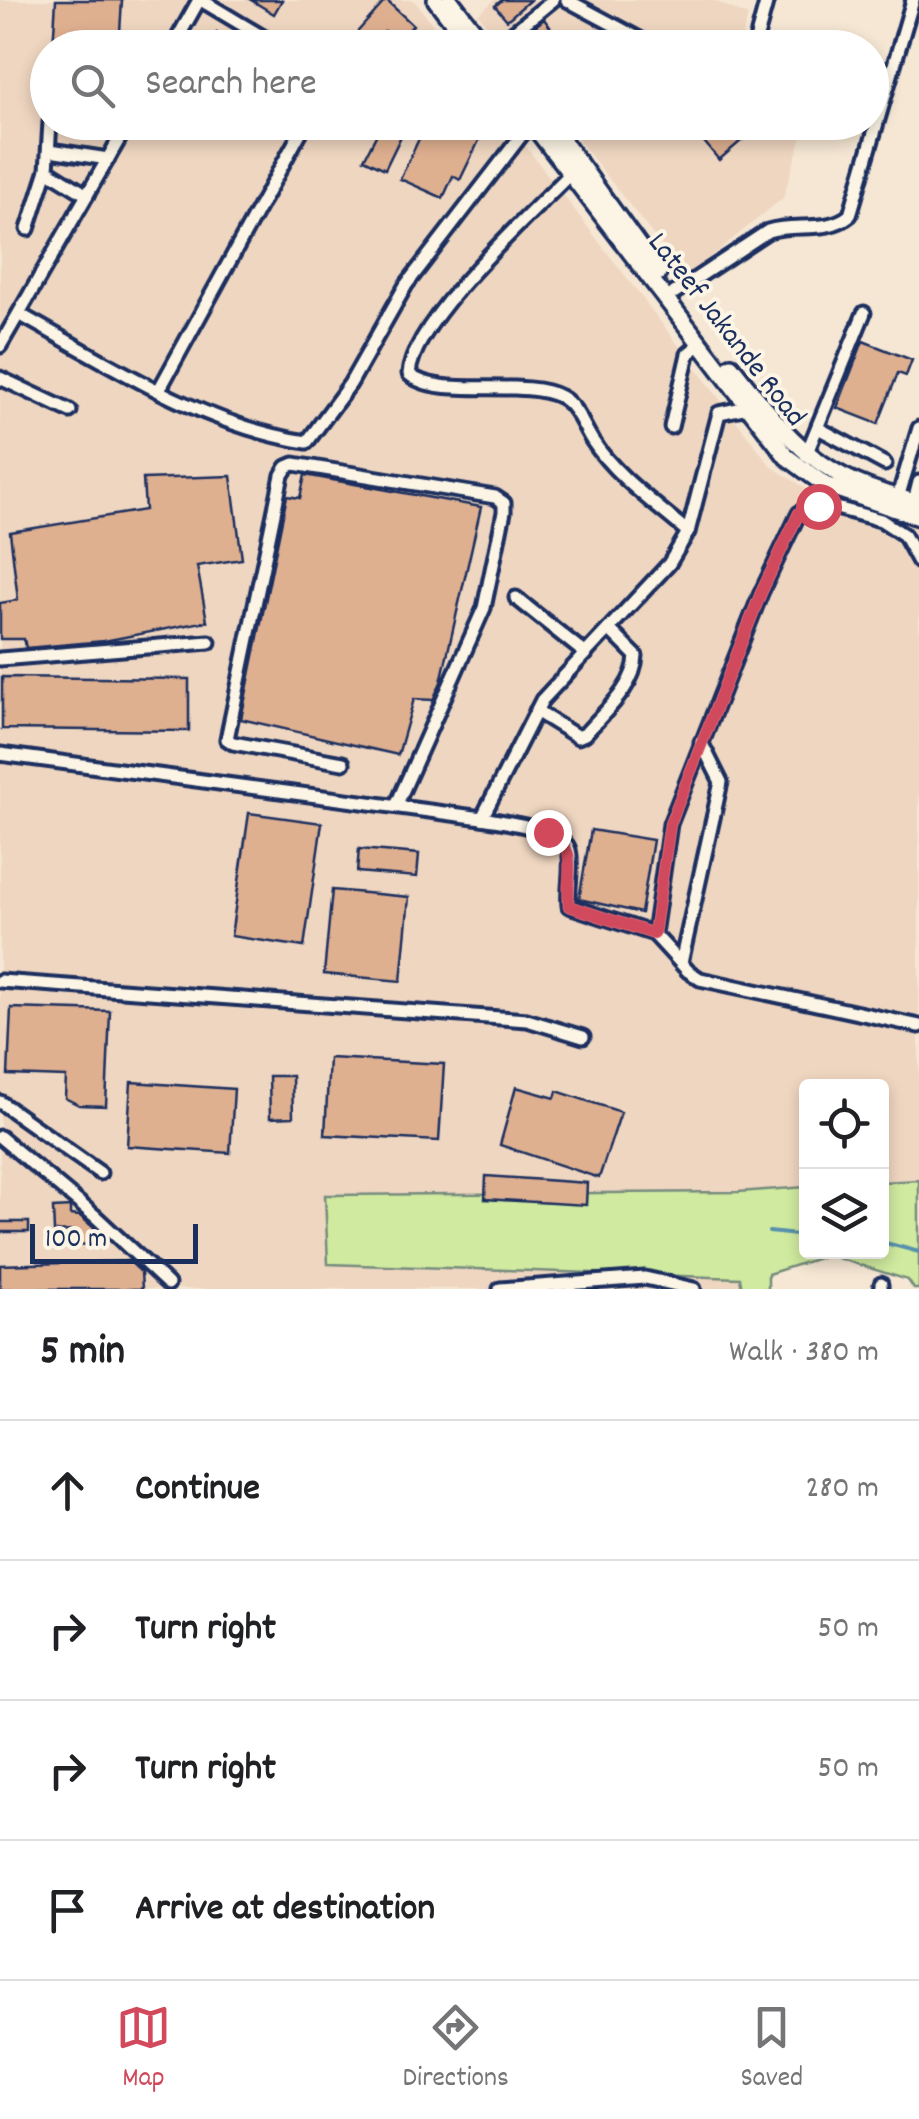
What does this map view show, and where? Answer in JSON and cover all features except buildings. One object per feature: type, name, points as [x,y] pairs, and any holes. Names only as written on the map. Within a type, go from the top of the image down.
[{"type":"main road","points":[[436,0],[459,30]]},
{"type":"main road","points":[[450,0],[475,30]]},
{"type":"main road","name":"Lateef Jakande Road","points":[[544,140],[788,457],[813,477],[909,508]]},
{"type":"main road","name":"Lateef Jakande Road","points":[[562,140],[674,294],[764,409],[806,455],[831,472],[909,508]]},
{"type":"street","points":[[182,30],[200,0],[251,30]]},
{"type":"street","points":[[514,30],[553,0]]},
{"type":"street","points":[[567,0],[623,30]]},
{"type":"street","points":[[759,30],[767,0]]},
{"type":"street","points":[[889,82],[913,0]]},
{"type":"street","points":[[28,229],[47,170],[50,140]]},
{"type":"street","points":[[0,346],[118,140]]},
{"type":"street","points":[[159,390],[296,140]]},
{"type":"street","points":[[18,314],[159,390],[240,426],[307,442],[350,384],[406,285],[517,140]]},
{"type":"street","points":[[674,294],[768,231],[782,226],[829,226],[850,215],[872,140]]},
{"type":"street","points":[[50,150],[108,159]]},
{"type":"street","points":[[47,170],[86,195]]},
{"type":"street","points":[[570,174],[466,279],[438,316],[415,355],[409,374],[425,384],[558,394],[574,408],[595,445],[688,532]]},
{"type":"street","points":[[806,455],[864,313]]},
{"type":"street","points":[[670,427],[688,354],[700,344]]},
{"type":"street","points":[[0,378],[70,411]]},
{"type":"street","points":[[482,818],[542,700],[669,564],[688,532],[716,419],[725,410],[748,407]]},
{"type":"street","points":[[818,428],[885,464]]},
{"type":"street","points":[[909,508],[919,428]]},
{"type":"street","points":[[344,762],[233,744],[227,739],[282,475],[294,464],[495,497],[504,503],[504,512],[484,608],[396,806]]},
{"type":"street","points":[[909,508],[919,482]]},
{"type":"street","points":[[654,934],[670,824],[761,593],[799,513],[829,506],[881,520],[904,534],[919,562]]},
{"type":"street","points":[[516,598],[586,654]]},
{"type":"street","points":[[536,711],[571,734],[585,734],[632,680],[636,667],[636,656],[609,630]]},
{"type":"street","points":[[0,659],[209,642]]},
{"type":"street","points":[[681,963],[721,782],[701,742]]},
{"type":"street","points":[[0,754],[482,818],[548,832],[569,849],[569,906],[654,934],[694,976],[919,1026]]},
{"type":"street","points":[[0,981],[528,1020],[583,1037]]},
{"type":"street","points":[[0,1102],[100,1174]]},
{"type":"street","points":[[0,1137],[96,1216],[168,1284]]},
{"type":"street","points":[[500,1289],[645,1278],[694,1289]]},
{"type":"shaded area","points":[[0,0],[414,0],[437,30],[30,30],[30,140],[521,140],[771,466],[808,490],[919,524],[919,1180],[889,1182],[889,1079],[799,1079],[799,1188],[738,1192],[325,1195],[741,1278],[742,1289],[0,1289]]},
{"type":"shaded area","points":[[495,0],[713,0],[748,16],[744,30],[491,30],[478,14]]},
{"type":"shaded area","points":[[578,140],[801,140],[783,198],[686,277]]},
{"type":"green space","points":[[919,1180],[919,1289],[914,1289],[908,1280],[841,1259],[889,1259],[889,1182]]},
{"type":"green space","points":[[799,1188],[799,1259],[815,1259],[768,1274],[768,1289],[742,1289],[740,1278],[328,1264],[325,1195],[738,1192]]},
{"type":"waterway","points":[[769,1232],[799,1235]]},
{"type":"waterway","points":[[889,1244],[919,1252]]},
{"type":"route","points":[[548,832],[569,849],[572,909],[654,934],[670,824],[701,742],[761,593],[796,519],[799,513],[818,506]]}]
